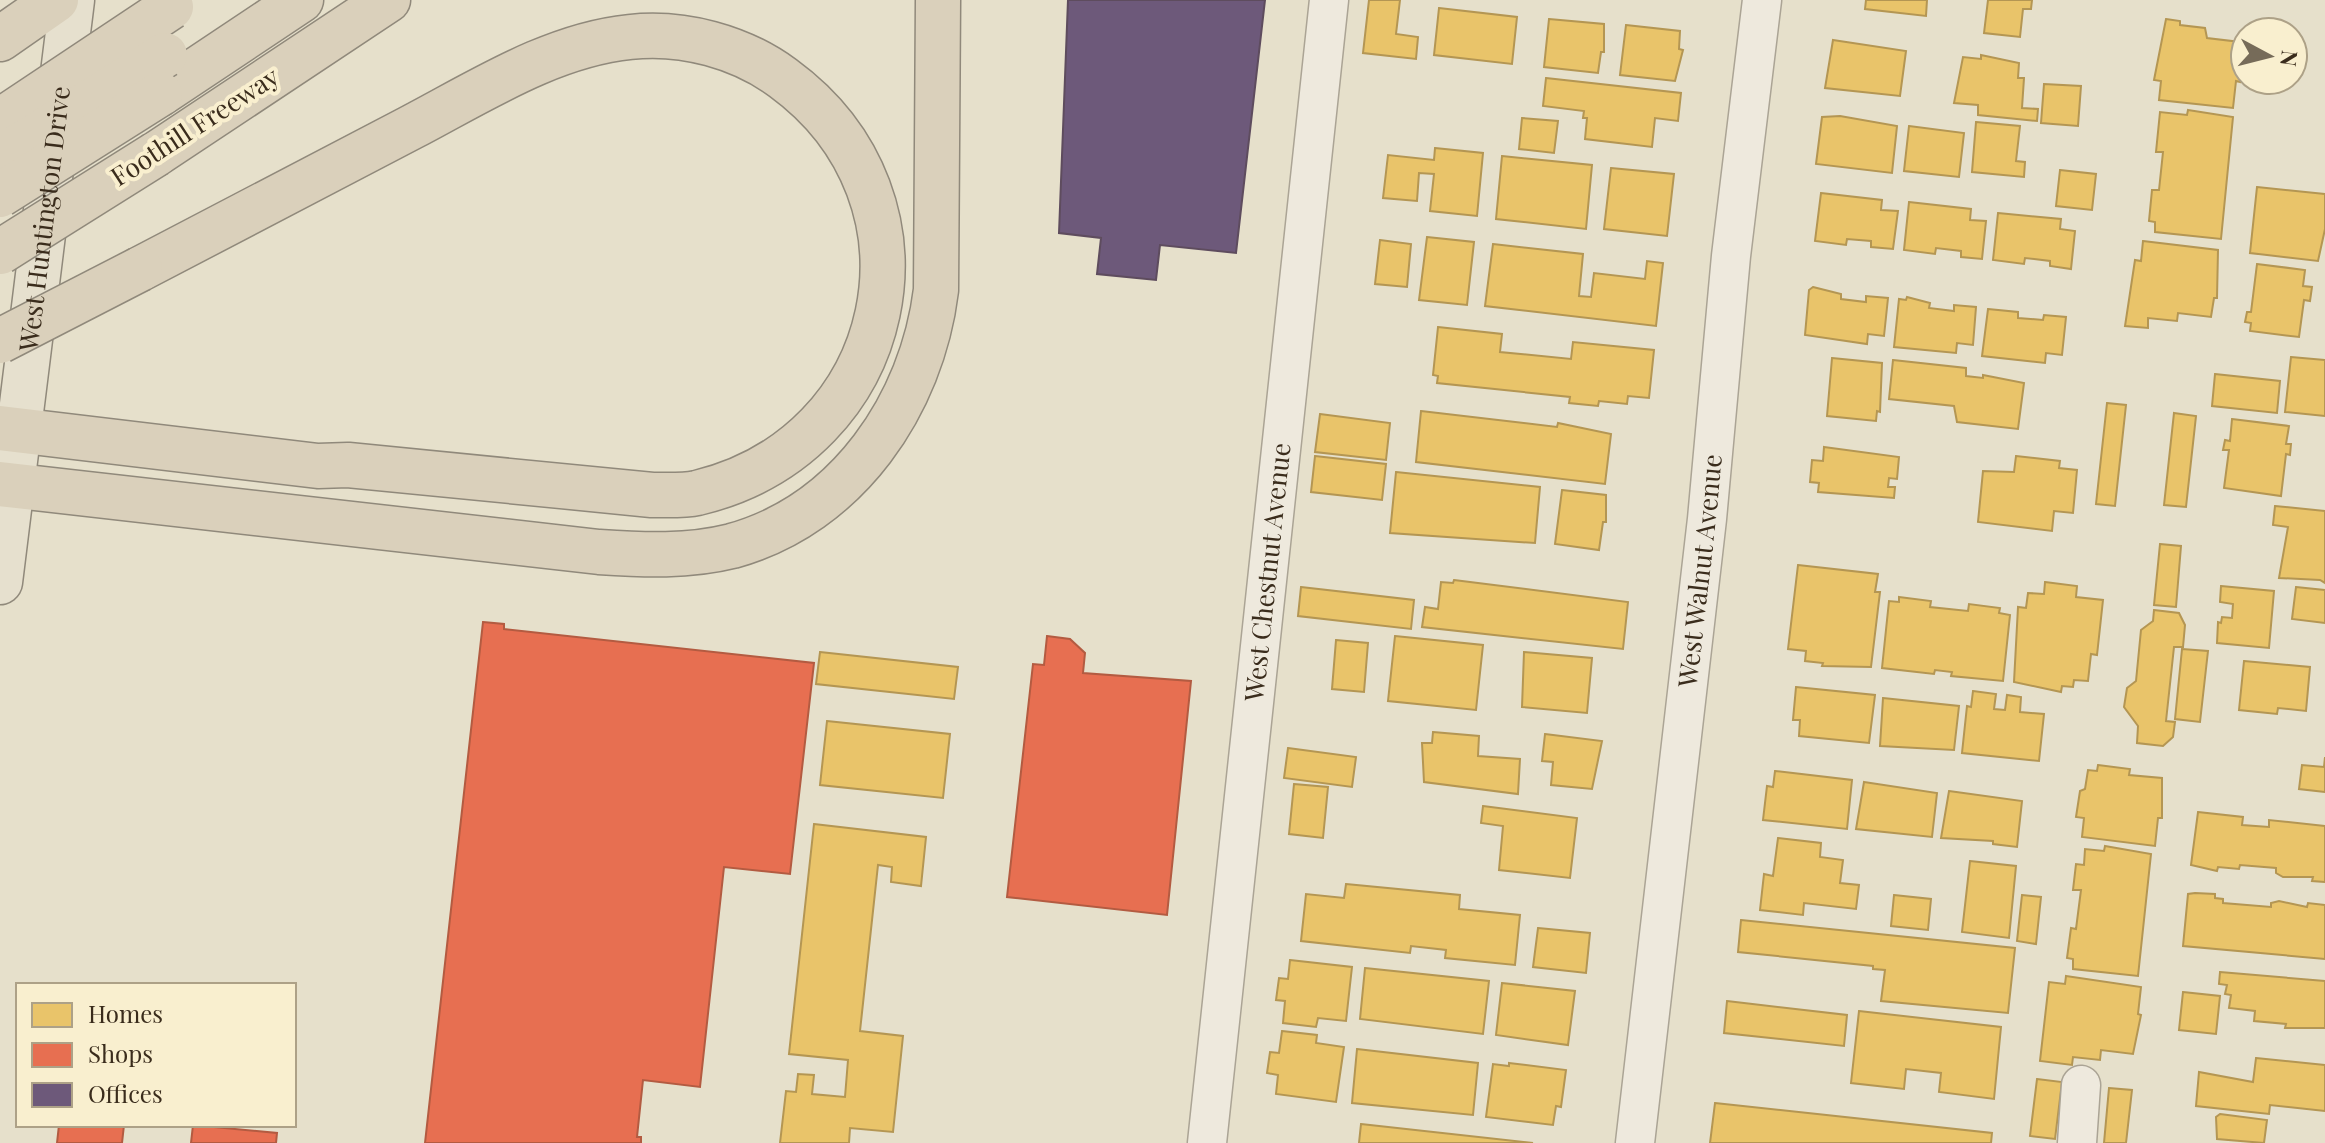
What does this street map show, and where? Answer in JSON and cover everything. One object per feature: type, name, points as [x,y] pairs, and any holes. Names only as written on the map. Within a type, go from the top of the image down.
[{"type":"highway","points":[[0,39],[56,0]]},
{"type":"highway","points":[[0,195],[162,75],[252,0]]},
{"type":"highway","points":[[0,158],[301,0]]},
{"type":"highway","name":"Foothill Freeway","points":[[0,252],[156,154],[388,0]]},
{"type":"highway","points":[[6,484],[599,552],[666,556],[733,545],[773,530],[803,513],[846,479],[871,452],[897,415],[929,337],[936,290],[938,0]]},
{"type":"highway","points":[[0,121],[177,4]]},
{"type":"highway","points":[[0,341],[513,74],[597,42],[631,36],[666,36],[744,55],[806,95],[828,118],[864,173],[882,236],[884,272],[881,308],[870,343],[858,370],[824,419],[802,441],[750,474],[695,494],[652,495],[348,465],[318,466],[8,429]]},
{"type":"main road","name":"West Huntington Drive","points":[[0,582],[8,429],[72,0]]},
{"type":"street","name":"West Chestnut Avenue","points":[[1207,1143],[1329,0]]},
{"type":"street","name":"West Walnut Avenue","points":[[1635,1143],[1709,505],[1731,256],[1762,0]]},
{"type":"street","points":[[2077,1143],[2081,1085]]},
{"type":"building: Homes","points":[[1369,0],[1400,0],[1396,34],[1418,37],[1416,59],[1363,53]]},
{"type":"building: Homes","points":[[1866,0],[1927,0],[1926,16],[1865,9]]},
{"type":"building: Homes","points":[[1988,0],[2032,0],[2031,9],[2023,9],[2020,37],[1984,33]]},
{"type":"building: Homes","points":[[1439,8],[1517,17],[1512,64],[1434,55]]},
{"type":"building: Homes","points":[[1549,19],[1604,24],[1604,52],[1601,52],[1598,73],[1544,67]]},
{"type":"building: Homes","points":[[2166,19],[2180,21],[2180,25],[2205,28],[2207,38],[2229,41],[2229,96],[2234,96],[2233,108],[2159,100],[2161,81],[2154,80]]},
{"type":"building: Homes","points":[[1626,25],[1680,31],[1679,49],[1683,50],[1675,81],[1620,75]]},
{"type":"building: Homes","points":[[1833,40],[1906,51],[1900,96],[1825,88]]},
{"type":"building: Homes","points":[[1981,55],[2019,63],[2018,78],[2024,78],[2022,108],[2038,109],[2037,121],[1978,115],[1978,105],[1954,103],[1963,57],[1981,59]]},
{"type":"building: Homes","points":[[1546,78],[1681,93],[1678,121],[1655,118],[1652,147],[1585,139],[1587,118],[1583,118],[1584,111],[1543,106]]},
{"type":"building: Homes","points":[[2044,84],[2081,86],[2078,126],[2041,123]]},
{"type":"building: Homes","points":[[2188,110],[2233,117],[2221,239],[2155,232],[2155,222],[2149,221],[2152,190],[2159,190],[2163,152],[2156,152],[2160,112],[2187,115]]},
{"type":"building: Homes","points":[[1840,116],[1897,126],[1892,173],[1816,164],[1822,117]]},
{"type":"building: Homes","points":[[1522,118],[1558,121],[1554,153],[1519,149]]},
{"type":"building: Homes","points":[[1976,122],[2020,126],[2016,161],[2025,162],[2024,177],[1972,172]]},
{"type":"building: Homes","points":[[1909,126],[1964,133],[1959,177],[1904,171]]},
{"type":"building: Homes","points":[[1435,148],[1483,153],[1477,216],[1430,211],[1434,174],[1419,173],[1417,201],[1383,198],[1388,155],[1434,160]]},
{"type":"building: Homes","points":[[1502,156],[1592,165],[1586,229],[1496,219]]},
{"type":"building: Homes","points":[[1611,168],[1674,174],[1667,236],[1604,229]]},
{"type":"building: Homes","points":[[2060,170],[2096,174],[2092,210],[2056,206]]},
{"type":"building: Homes","points":[[2257,187],[2325,194],[2325,229],[2318,261],[2250,253]]},
{"type":"building: Homes","points":[[1821,193],[1882,200],[1881,210],[1898,211],[1893,249],[1871,247],[1871,241],[1847,239],[1846,245],[1815,241]]},
{"type":"building: Homes","points":[[1909,202],[1971,209],[1970,220],[1986,221],[1982,259],[1961,257],[1961,251],[1936,248],[1935,254],[1904,250]]},
{"type":"building: Homes","points":[[1998,213],[2061,219],[2060,229],[2075,231],[2071,269],[2050,266],[2050,261],[2025,258],[2024,264],[1993,260]]},
{"type":"building: Homes","points":[[1427,237],[1474,242],[1467,305],[1419,300]]},
{"type":"building: Homes","points":[[1380,240],[1411,244],[1407,287],[1375,284]]},
{"type":"building: Homes","points":[[2143,241],[2218,250],[2217,298],[2214,298],[2211,317],[2178,313],[2177,321],[2148,318],[2148,328],[2125,326],[2135,260],[2141,261]]},
{"type":"building: Homes","points":[[1493,244],[1583,254],[1579,296],[1591,297],[1594,273],[1645,279],[1647,261],[1663,263],[1656,326],[1485,306]]},
{"type":"building: Homes","points":[[2257,264],[2305,270],[2303,286],[2312,287],[2310,301],[2304,300],[2299,337],[2250,331],[2251,323],[2245,322],[2247,312],[2251,312]]},
{"type":"building: Homes","points":[[1813,287],[1841,294],[1841,299],[1866,302],[1866,296],[1888,298],[1884,336],[1868,334],[1867,344],[1805,335],[1809,290]]},
{"type":"building: Homes","points":[[1907,297],[1930,303],[1929,308],[1954,311],[1954,305],[1976,307],[1973,345],[1957,343],[1956,353],[1894,347],[1899,299],[1906,300]]},
{"type":"building: Homes","points":[[1988,309],[2018,312],[2018,318],[2043,320],[2044,315],[2066,317],[2062,355],[2046,353],[2045,363],[1982,356]]},
{"type":"building: Homes","points":[[1438,327],[1502,334],[1500,352],[1571,359],[1573,342],[1654,350],[1649,398],[1628,396],[1627,404],[1599,401],[1598,406],[1569,403],[1570,397],[1437,383],[1438,376],[1433,375]]},
{"type":"building: Homes","points":[[2291,357],[2325,360],[2325,416],[2285,412]]},
{"type":"building: Homes","points":[[1832,358],[1882,363],[1880,412],[1877,411],[1876,421],[1827,416]]},
{"type":"building: Homes","points":[[1893,360],[1966,368],[1966,376],[1983,378],[1983,375],[2024,383],[2018,429],[1957,422],[1954,406],[1889,399]]},
{"type":"building: Homes","points":[[2215,374],[2280,381],[2277,413],[2212,406]]},
{"type":"building: Homes","points":[[2107,403],[2126,405],[2115,506],[2096,504]]},
{"type":"building: Homes","points":[[1421,411],[1557,427],[1558,423],[1611,434],[1605,484],[1416,462]]},
{"type":"building: Homes","points":[[2174,413],[2196,416],[2186,507],[2164,505]]},
{"type":"building: Homes","points":[[1320,414],[1390,423],[1386,460],[1315,452]]},
{"type":"building: Homes","points":[[2232,419],[2289,426],[2286,444],[2291,444],[2290,455],[2286,454],[2281,496],[2224,488],[2229,450],[2223,450],[2225,440],[2230,441]]},
{"type":"building: Homes","points":[[1824,447],[1899,457],[1897,479],[1889,478],[1888,487],[1895,487],[1894,498],[1818,492],[1819,483],[1810,482],[1812,460],[1823,461]]},
{"type":"building: Homes","points":[[1315,456],[1386,464],[1382,500],[1311,492]]},
{"type":"building: Homes","points":[[2016,456],[2060,461],[2059,468],[2077,470],[2073,513],[2054,511],[2052,531],[1978,522],[1983,471],[2014,472]]},
{"type":"building: Homes","points":[[1396,472],[1540,487],[1535,543],[1390,533]]},
{"type":"building: Homes","points":[[1562,490],[1606,495],[1606,522],[1603,522],[1599,550],[1555,544]]},
{"type":"building: Homes","points":[[2275,506],[2325,511],[2325,583],[2320,580],[2279,578],[2288,527],[2273,525]]},
{"type":"building: Homes","points":[[2160,544],[2181,546],[2176,607],[2154,605]]},
{"type":"building: Homes","points":[[1798,565],[1878,574],[1875,592],[1880,592],[1871,667],[1822,666],[1823,663],[1805,661],[1806,651],[1788,649]]},
{"type":"building: Homes","points":[[1454,580],[1628,602],[1623,649],[1422,627],[1425,607],[1438,609],[1441,582],[1453,583]]},
{"type":"building: Homes","points":[[2045,582],[2077,586],[2076,597],[2103,600],[2097,655],[2091,654],[2088,681],[2074,680],[2073,687],[2062,686],[2061,692],[2014,682],[2018,607],[2026,608],[2028,593],[2044,594]]},
{"type":"building: Homes","points":[[2221,586],[2274,591],[2269,648],[2217,643],[2218,622],[2221,623],[2222,617],[2232,618],[2233,604],[2220,602]]},
{"type":"building: Homes","points":[[1301,587],[1414,600],[1411,629],[1298,616]]},
{"type":"building: Homes","points":[[2296,587],[2325,590],[2325,623],[2292,619]]},
{"type":"building: Homes","points":[[1899,597],[1931,601],[1930,607],[1968,611],[1969,604],[2000,608],[1999,613],[2010,615],[2003,681],[1951,676],[1952,672],[1935,670],[1934,674],[1882,668],[1889,601],[1899,602]]},
{"type":"building: Homes","points":[[2154,610],[2179,613],[2185,625],[2183,647],[2174,647],[2166,721],[2175,722],[2173,737],[2163,746],[2137,743],[2138,726],[2124,707],[2127,688],[2136,681],[2141,630],[2153,621]]},
{"type":"building: Homes","points":[[1395,636],[1483,645],[1476,710],[1388,701]]},
{"type":"building: Homes","points":[[1336,640],[1368,643],[1364,692],[1332,689]]},
{"type":"building: Homes","points":[[2182,649],[2208,651],[2200,722],[2175,719]]},
{"type":"building: Homes","points":[[820,652],[958,667],[954,699],[816,684]]},
{"type":"building: Homes","points":[[1524,652],[1592,658],[1587,713],[1522,707]]},
{"type":"building: Homes","points":[[2244,661],[2310,667],[2306,711],[2278,708],[2277,714],[2239,710]]},
{"type":"building: Homes","points":[[1796,687],[1875,695],[1869,743],[1799,736],[1800,720],[1793,720]]},
{"type":"building: Homes","points":[[1973,691],[1996,694],[1994,709],[2005,710],[2007,695],[2021,697],[2020,712],[2044,714],[2039,761],[1962,753],[1967,706],[1971,707]]},
{"type":"building: Homes","points":[[1883,698],[1959,706],[1954,750],[1880,746]]},
{"type":"building: Homes","points":[[827,721],[950,734],[943,798],[820,785]]},
{"type":"building: Homes","points":[[1433,732],[1479,736],[1478,756],[1520,759],[1518,794],[1424,782],[1422,743],[1432,743]]},
{"type":"building: Homes","points":[[1545,734],[1602,741],[1592,789],[1551,785],[1553,762],[1542,761]]},
{"type":"building: Homes","points":[[1288,748],[1356,757],[1352,787],[1284,778]]},
{"type":"building: Homes","points":[[2325,757],[2325,792],[2299,789],[2302,765],[2324,767]]},
{"type":"building: Homes","points":[[2098,765],[2130,769],[2129,775],[2162,778],[2162,818],[2158,818],[2155,846],[2082,837],[2084,818],[2076,817],[2080,791],[2085,789],[2088,770],[2097,771]]},
{"type":"building: Homes","points":[[1775,771],[1852,780],[1847,829],[1763,820],[1767,786],[1773,787]]},
{"type":"building: Homes","points":[[1864,782],[1937,793],[1932,837],[1856,829]]},
{"type":"building: Homes","points":[[1294,784],[1328,787],[1323,838],[1289,834]]},
{"type":"building: Homes","points":[[1949,791],[2022,801],[2017,847],[1993,844],[1993,841],[1941,838]]},
{"type":"building: Homes","points":[[1483,806],[1577,818],[1570,878],[1499,870],[1503,826],[1481,823]]},
{"type":"building: Homes","points":[[2198,812],[2243,817],[2242,825],[2269,827],[2269,820],[2325,826],[2325,882],[2312,881],[2313,877],[2283,877],[2276,873],[2276,868],[2240,865],[2239,869],[2218,867],[2217,871],[2191,865]]},
{"type":"building: Homes","points":[[814,824],[926,837],[921,886],[891,882],[892,867],[878,865],[860,1031],[903,1036],[893,1132],[850,1128],[849,1143],[780,1143],[786,1091],[796,1092],[798,1074],[814,1075],[812,1094],[845,1097],[848,1060],[789,1054]]},
{"type":"building: Homes","points":[[1778,838],[1821,843],[1820,857],[1843,860],[1840,883],[1859,885],[1856,909],[1804,903],[1803,915],[1760,910],[1764,874],[1773,876]]},
{"type":"building: Homes","points":[[2105,846],[2151,854],[2138,976],[2073,969],[2073,959],[2067,958],[2071,928],[2076,929],[2081,890],[2073,890],[2076,864],[2084,865],[2085,849],[2104,851]]},
{"type":"building: Homes","points":[[1970,861],[2016,866],[2009,938],[1962,932]]},
{"type":"building: Homes","points":[[1346,884],[1460,895],[1459,909],[1520,915],[1515,965],[1445,958],[1446,950],[1411,946],[1410,953],[1301,941],[1306,894],[1344,898]]},
{"type":"building: Homes","points":[[2188,894],[2215,894],[2215,898],[2223,899],[2223,903],[2271,907],[2271,903],[2279,901],[2307,907],[2308,903],[2325,905],[2325,959],[2183,946]]},
{"type":"building: Homes","points":[[1894,895],[1931,899],[1928,930],[1891,926]]},
{"type":"building: Homes","points":[[2022,895],[2041,897],[2036,944],[2017,941]]},
{"type":"building: Homes","points":[[1741,920],[2015,948],[2008,1013],[1881,1001],[1885,970],[1873,969],[1873,966],[1738,952]]},
{"type":"building: Homes","points":[[1538,928],[1590,933],[1586,973],[1533,967]]},
{"type":"building: Homes","points":[[1290,960],[1352,967],[1346,1021],[1318,1018],[1316,1027],[1283,1023],[1285,1001],[1276,1000],[1279,978],[1288,979]]},
{"type":"building: Homes","points":[[1365,968],[1489,981],[1483,1034],[1360,1019]]},
{"type":"building: Homes","points":[[2220,972],[2325,981],[2325,1028],[2285,1028],[2286,1024],[2254,1021],[2255,1011],[2229,1008],[2231,995],[2225,994],[2227,985],[2219,984]]},
{"type":"building: Homes","points":[[2066,976],[2141,987],[2138,1014],[2141,1015],[2133,1054],[2101,1050],[2100,1060],[2073,1057],[2072,1065],[2040,1061],[2049,982],[2065,984]]},
{"type":"building: Homes","points":[[1502,983],[1575,991],[1568,1045],[1496,1035]]},
{"type":"building: Homes","points":[[2183,992],[2220,996],[2216,1034],[2179,1030]]},
{"type":"building: Homes","points":[[1727,1001],[1847,1015],[1844,1046],[1724,1033]]},
{"type":"building: Homes","points":[[1859,1011],[2001,1027],[1994,1099],[1939,1092],[1941,1073],[1906,1069],[1904,1089],[1851,1083]]},
{"type":"building: Homes","points":[[1282,1031],[1317,1035],[1316,1043],[1344,1047],[1336,1102],[1276,1094],[1278,1075],[1267,1073],[1270,1052],[1279,1053]]},
{"type":"building: Homes","points":[[1357,1049],[1478,1063],[1473,1115],[1352,1103]]},
{"type":"building: Homes","points":[[2256,1058],[2325,1065],[2325,1111],[2270,1105],[2269,1114],[2196,1106],[2199,1072],[2253,1082]]},
{"type":"building: Homes","points":[[1509,1063],[1566,1070],[1561,1107],[1556,1106],[1553,1125],[1486,1117],[1493,1064],[1509,1066]]},
{"type":"building: Homes","points":[[2037,1079],[2062,1082],[2055,1139],[2030,1136]]},
{"type":"building: Homes","points":[[2109,1088],[2132,1090],[2126,1143],[2104,1143]]},
{"type":"building: Homes","points":[[1715,1103],[1992,1133],[1991,1143],[1710,1143]]},
{"type":"building: Homes","points":[[2220,1114],[2267,1120],[2264,1143],[2217,1139],[2216,1117]]},
{"type":"building: Homes","points":[[1361,1124],[1533,1143],[1359,1143]]},
{"type":"building: Shops","points":[[483,622],[504,624],[504,629],[814,663],[790,874],[724,867],[700,1087],[643,1080],[637,1137],[641,1137],[641,1143],[425,1143]]},
{"type":"building: Shops","points":[[1047,636],[1070,639],[1085,653],[1083,673],[1191,681],[1167,915],[1007,897],[1033,664],[1044,665]]},
{"type":"building: Shops","points":[[59,1127],[124,1127],[122,1143],[57,1143]]},
{"type":"building: Shops","points":[[193,1127],[277,1133],[276,1143],[191,1143]]},
{"type":"building: Offices","points":[[1068,0],[1265,0],[1236,253],[1160,245],[1156,280],[1097,274],[1101,238],[1059,233]]}]
